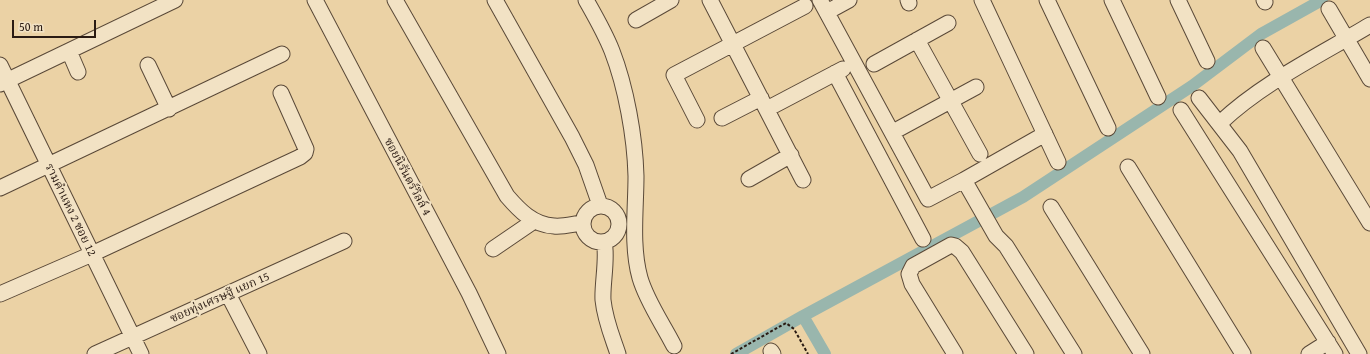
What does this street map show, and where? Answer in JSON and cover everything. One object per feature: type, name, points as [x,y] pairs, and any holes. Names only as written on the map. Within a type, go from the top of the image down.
[{"type":"street","points":[[4,82],[175,0]]},
{"type":"street","name":"ซอยนิรันดร์วิลล์ 4","points":[[315,0],[465,286],[498,354]]},
{"type":"street","points":[[395,0],[504,190],[514,204],[534,221],[554,226],[582,223]]},
{"type":"street","points":[[495,0],[572,137],[586,165],[600,205]]},
{"type":"street","points":[[586,0],[612,50],[621,80],[632,136],[635,166],[635,224],[637,260],[641,279],[674,346]]},
{"type":"street","points":[[636,20],[671,0]]},
{"type":"street","points":[[710,0],[803,180]]},
{"type":"street","points":[[849,0],[823,6],[893,132],[928,199],[1045,134]]},
{"type":"street","points":[[982,0],[1058,162]]},
{"type":"street","points":[[1046,0],[1108,128]]},
{"type":"street","points":[[1112,0],[1158,97]]},
{"type":"street","points":[[1178,0],[1208,61]]},
{"type":"street","points":[[697,120],[674,75],[805,6]]},
{"type":"street","points":[[1329,9],[1345,40],[1370,79]]},
{"type":"street","points":[[874,64],[948,23]]},
{"type":"street","points":[[1220,123],[1229,114],[1281,78],[1370,25]]},
{"type":"street","points":[[916,40],[980,154]]},
{"type":"street","points":[[1263,48],[1370,224]]},
{"type":"street","points":[[69,51],[78,72]]},
{"type":"street","points":[[0,188],[282,54]]},
{"type":"street","points":[[722,118],[764,104],[835,73],[854,63]]},
{"type":"street","points":[[148,64],[169,109]]},
{"type":"street","name":"รามคำแหง 2 ซอย 12","points":[[0,65],[4,82],[49,165],[141,354]]},
{"type":"street","points":[[835,73],[922,239]]},
{"type":"street","points":[[893,132],[976,87]]},
{"type":"street","points":[[0,294],[92,254],[305,154],[306,149],[281,93]]},
{"type":"street","points":[[1199,98],[1220,123],[1240,151],[1359,354]]},
{"type":"street","points":[[1181,110],[1332,348],[1309,354]]},
{"type":"street","points":[[749,178],[791,156]]},
{"type":"street","points":[[1128,167],[1243,354]]},
{"type":"street","points":[[964,180],[996,236],[1006,246],[1074,354]]},
{"type":"street","points":[[600,205],[614,211],[619,221],[617,232],[610,240],[604,242],[593,241],[588,238],[582,228],[582,223],[586,212],[594,206],[600,205]]},
{"type":"street","points":[[1051,207],[1142,354]]},
{"type":"street","points":[[493,249],[534,221]]},
{"type":"street","points":[[619,221],[635,224]]},
{"type":"street","name":"ซอยทุ่งเศรษฐี แยก 15","points":[[95,354],[344,240]]},
{"type":"street","points":[[604,242],[606,247],[603,277],[605,315],[618,354]]},
{"type":"street","points":[[955,354],[912,284],[909,274],[913,266],[946,246],[951,245],[955,246],[962,252],[1026,354]]},
{"type":"street","points":[[228,294],[259,354]]},
{"type":"path","points":[[731,354],[784,323],[792,326],[808,354]]},
{"type":"waterway","points":[[803,316],[1023,197],[1192,86],[1261,34],[1322,0]]},
{"type":"waterway","points":[[736,354],[803,316],[825,354]]}]
